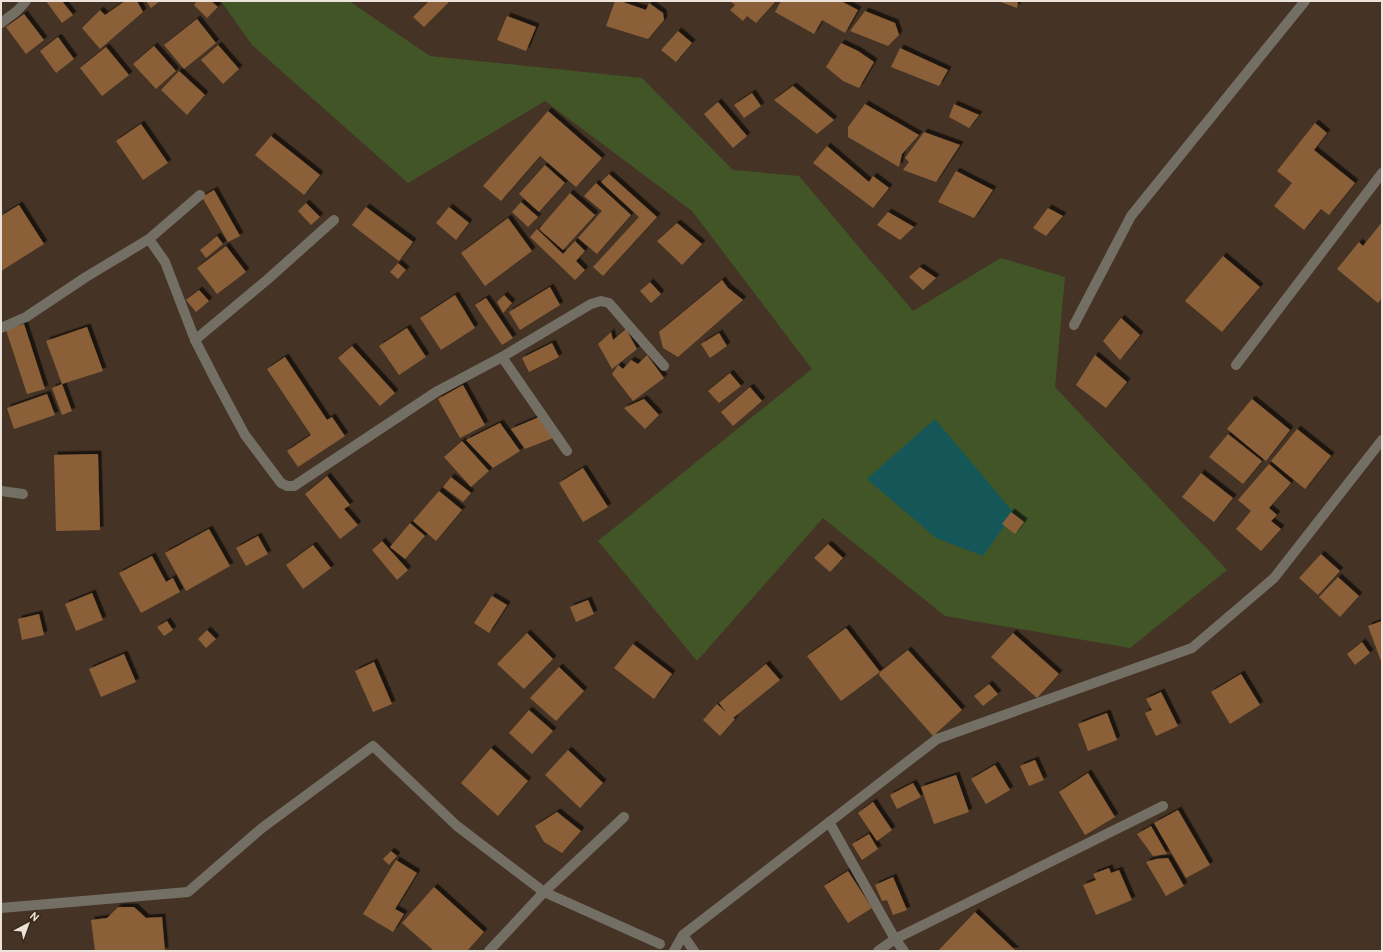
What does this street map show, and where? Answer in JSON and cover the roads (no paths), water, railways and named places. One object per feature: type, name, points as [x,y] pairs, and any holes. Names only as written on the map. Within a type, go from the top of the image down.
[{"type":"street","points":[[1,22],[17,11],[26,1]]},
{"type":"street","points":[[1074,325],[1131,216],[1305,1]]},
{"type":"street","points":[[1236,365],[1382,173]]},
{"type":"street","points":[[1,328],[26,317],[86,277],[149,239],[200,195]]},
{"type":"street","points":[[196,340],[268,279],[334,220]]},
{"type":"street","points":[[149,239],[166,262],[196,340],[245,435],[281,483],[287,486],[294,486],[436,392],[592,304],[601,301],[609,304],[664,366]]},
{"type":"street","points":[[502,356],[567,451]]},
{"type":"street","points":[[674,951],[683,935],[937,739],[1192,648],[1274,578],[1382,440]]},
{"type":"street","points":[[1,491],[23,494]]},
{"type":"street","points":[[1,908],[188,892],[262,828],[373,746],[457,826],[544,892],[660,944]]},
{"type":"street","points":[[878,951],[895,939],[1163,806]]},
{"type":"street","points":[[489,951],[544,892],[624,817]]},
{"type":"street","points":[[829,822],[895,939],[904,951]]},
{"type":"street","points":[[683,935],[694,951]]},
{"type":"water","points":[[935,419],[1014,513],[983,556],[936,538],[867,479]]}]
